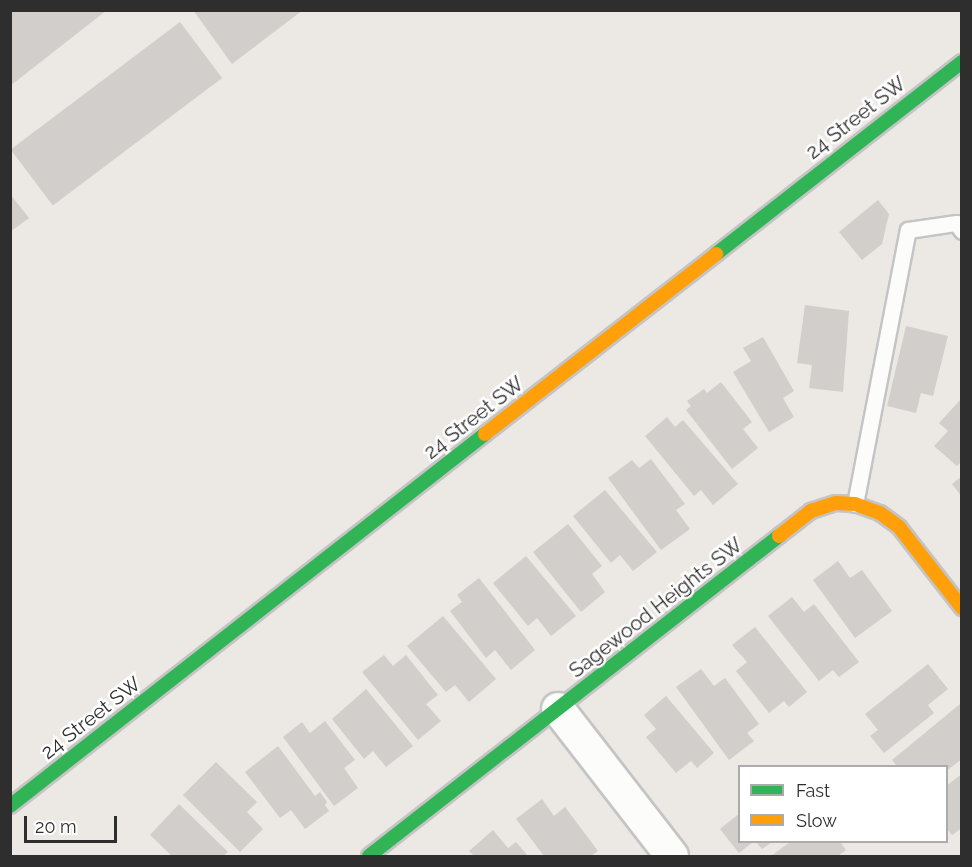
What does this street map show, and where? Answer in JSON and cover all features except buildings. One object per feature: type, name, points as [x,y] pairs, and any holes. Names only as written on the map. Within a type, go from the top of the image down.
[{"type":"street","name":"24 Street SW","points":[[10,806],[962,62]]},
{"type":"street","points":[[913,99],[962,84]]},
{"type":"street","name":"Sagewood Heights SW","points":[[369,856],[811,511],[836,503],[855,504]]},
{"type":"street","points":[[855,504],[899,526],[962,608]]},
{"type":"street","points":[[558,709],[672,856]]},
{"type":"lane","points":[[855,504],[908,230],[956,224],[962,231]]},
{"type":"traffic: fast","points":[[716,254],[962,62]]},
{"type":"traffic: fast","points":[[10,806],[485,434]]},
{"type":"traffic: fast","points":[[369,856],[779,536]]},
{"type":"traffic: slow","points":[[485,434],[716,254]]},
{"type":"traffic: slow","points":[[779,536],[811,511],[836,503],[855,504],[880,513],[899,527],[962,608]]}]
